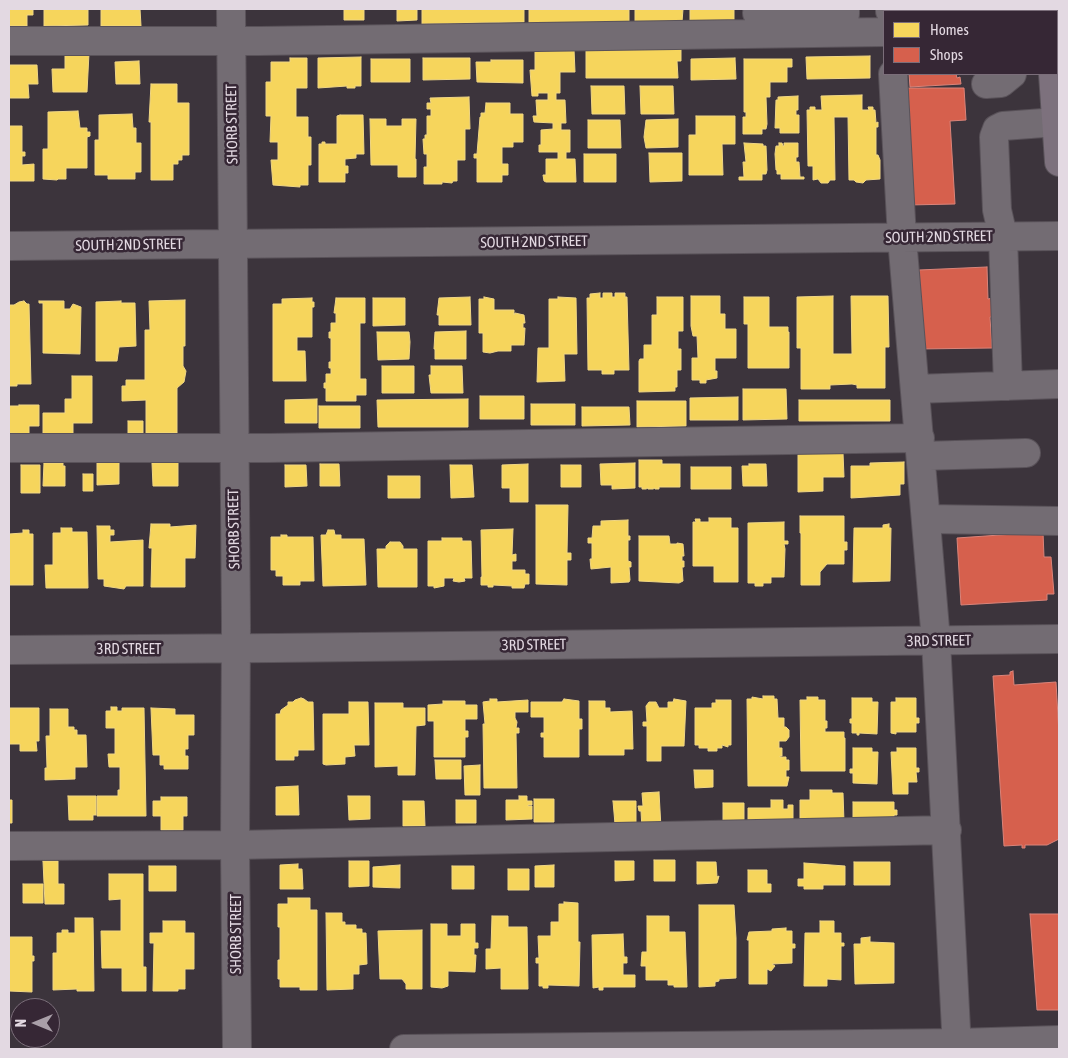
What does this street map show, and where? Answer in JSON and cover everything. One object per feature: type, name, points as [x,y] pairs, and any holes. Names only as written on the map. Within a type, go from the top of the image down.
[{"type":"main road","points":[[1054,75],[1059,162]]},
{"type":"street","name":"SHORB STREET","points":[[230,9],[236,648],[237,1049]]},
{"type":"street","points":[[758,14],[845,14],[845,9]]},
{"type":"street","points":[[9,41],[883,32]]},
{"type":"street","points":[[893,75],[902,238],[936,641],[957,1046]]},
{"type":"street","points":[[986,84],[1001,83],[1011,75]]},
{"type":"street","points":[[1008,386],[1003,236],[997,210],[994,136],[997,129],[1003,126],[1057,122]]},
{"type":"street","name":"SOUTH 2ND STREET","points":[[9,246],[1059,236]]},
{"type":"street","points":[[915,389],[1059,384]]},
{"type":"street","points":[[9,448],[920,447],[1026,452]]},
{"type":"street","points":[[926,519],[1059,521]]},
{"type":"street","name":"3RD STREET","points":[[9,650],[1059,639]]},
{"type":"street","points":[[9,846],[235,845],[947,830]]},
{"type":"street","points":[[404,1049],[957,1046],[1059,1040]]},
{"type":"building: Homes","points":[[9,9],[33,9],[33,15],[27,15],[27,26],[9,26]]},
{"type":"building: Homes","points":[[44,9],[88,9],[88,25],[44,26]]},
{"type":"building: Homes","points":[[101,9],[140,9],[141,26],[101,26]]},
{"type":"building: Homes","points":[[344,9],[364,9],[364,20],[344,20]]},
{"type":"building: Homes","points":[[397,9],[417,9],[417,20],[397,21]]},
{"type":"building: Homes","points":[[422,9],[524,9],[524,22],[422,24]]},
{"type":"building: Homes","points":[[529,9],[629,9],[629,22],[529,23]]},
{"type":"building: Homes","points":[[635,9],[683,9],[682,22],[635,22]]},
{"type":"building: Homes","points":[[690,9],[734,9],[734,21],[690,26]]},
{"type":"building: Homes","points":[[574,49],[575,72],[560,72],[560,93],[556,93],[556,100],[565,100],[566,123],[561,123],[561,130],[570,130],[570,152],[566,152],[566,159],[575,159],[576,182],[546,182],[543,175],[546,175],[546,159],[558,159],[558,152],[539,152],[541,130],[553,129],[553,123],[534,122],[533,116],[537,116],[536,100],[548,100],[548,93],[538,93],[538,96],[532,96],[530,70],[535,70],[535,50]]},
{"type":"building: Homes","points":[[681,49],[681,61],[677,61],[678,78],[586,78],[586,50]]},
{"type":"building: Homes","points":[[65,53],[89,53],[87,92],[53,92],[52,69],[65,69]]},
{"type":"building: Homes","points":[[870,56],[870,78],[807,79],[806,57]]},
{"type":"building: Homes","points":[[361,57],[361,86],[355,86],[355,88],[347,88],[347,86],[318,88],[318,58]]},
{"type":"building: Homes","points":[[290,58],[307,58],[307,88],[296,88],[296,117],[308,117],[308,137],[311,137],[311,165],[308,165],[308,185],[300,185],[300,187],[273,185],[271,160],[278,160],[278,142],[270,142],[271,116],[266,116],[266,82],[271,82],[271,62],[290,62]]},
{"type":"building: Homes","points":[[423,58],[470,58],[470,79],[423,80]]},
{"type":"building: Homes","points":[[735,58],[736,79],[691,80],[691,59]]},
{"type":"building: Homes","points":[[371,59],[410,59],[410,82],[371,82]]},
{"type":"building: Homes","points":[[744,59],[792,59],[792,67],[787,67],[787,82],[770,82],[770,97],[766,97],[767,124],[766,129],[762,129],[762,134],[743,134],[743,117],[746,117],[746,112],[744,112]]},
{"type":"building: Homes","points":[[491,60],[523,60],[523,83],[477,82],[476,62],[491,62]]},
{"type":"building: Homes","points":[[139,61],[140,84],[116,84],[115,62]]},
{"type":"building: Homes","points":[[9,65],[37,65],[38,84],[28,84],[29,98],[9,98]]},
{"type":"building: Homes","points":[[151,84],[177,84],[177,103],[189,103],[189,155],[182,155],[182,160],[178,160],[178,164],[173,164],[173,180],[151,180],[151,122],[149,122]]},
{"type":"building: Homes","points":[[591,86],[624,86],[625,114],[592,114]]},
{"type":"building: Homes","points":[[640,86],[673,86],[674,114],[641,114]]},
{"type":"building: Homes","points":[[862,95],[862,110],[869,110],[868,107],[873,107],[876,123],[878,122],[878,127],[876,127],[876,155],[878,155],[880,160],[880,179],[866,180],[863,183],[849,180],[848,117],[834,117],[835,180],[821,183],[818,179],[813,180],[813,166],[808,166],[807,110],[810,110],[810,107],[815,107],[815,110],[822,110],[821,96]]},
{"type":"building: Homes","points":[[798,96],[796,115],[799,115],[799,133],[780,133],[780,128],[775,128],[776,100],[778,100],[778,97]]},
{"type":"building: Homes","points":[[469,97],[470,129],[465,129],[465,160],[457,160],[457,181],[452,183],[442,182],[442,184],[424,184],[424,167],[427,167],[427,154],[424,154],[423,139],[427,135],[427,116],[431,116],[431,109],[427,109],[427,103],[431,103],[430,98]]},
{"type":"building: Homes","points":[[486,103],[510,103],[510,114],[523,114],[523,142],[513,142],[513,147],[502,147],[502,164],[508,164],[508,175],[502,175],[502,182],[477,182],[477,158],[474,158],[474,154],[477,154],[480,117],[481,113],[485,113]]},
{"type":"building: Homes","points":[[78,111],[80,128],[87,128],[87,132],[90,132],[90,136],[87,137],[87,168],[66,168],[66,179],[43,179],[43,149],[48,149],[48,112]]},
{"type":"building: Homes","points":[[132,114],[133,128],[136,128],[136,143],[141,143],[141,172],[135,172],[135,179],[108,179],[108,175],[95,175],[95,140],[99,140],[99,115]]},
{"type":"building: Homes","points":[[363,115],[364,154],[356,154],[356,158],[345,159],[348,173],[345,173],[345,182],[319,182],[319,144],[325,142],[325,144],[337,144],[337,116]]},
{"type":"building: Homes","points":[[696,116],[735,116],[735,144],[722,144],[723,175],[689,175],[689,135],[696,135]]},
{"type":"building: Homes","points":[[370,119],[386,119],[386,126],[402,126],[402,119],[416,119],[416,177],[398,177],[398,165],[371,165]]},
{"type":"building: Homes","points":[[678,119],[678,147],[646,148],[644,137],[646,120]]},
{"type":"building: Homes","points":[[588,120],[620,120],[621,148],[588,148]]},
{"type":"building: Homes","points":[[9,126],[22,126],[22,152],[25,152],[25,156],[22,156],[22,165],[34,164],[34,181],[9,181]]},
{"type":"building: Homes","points":[[744,143],[763,144],[763,146],[766,146],[767,170],[766,174],[762,174],[762,180],[739,180],[739,177],[744,177],[743,162],[746,162]]},
{"type":"building: Homes","points":[[779,143],[782,143],[784,146],[784,143],[798,143],[796,162],[799,162],[800,177],[804,177],[804,179],[781,179],[781,174],[777,174],[775,154],[776,146],[779,146]]},
{"type":"building: Homes","points":[[649,153],[682,153],[682,181],[650,182]]},
{"type":"building: Homes","points":[[584,154],[616,154],[616,182],[584,182]]},
{"type":"building: Homes","points":[[600,293],[600,298],[603,298],[603,293],[612,293],[612,297],[615,297],[615,293],[625,293],[625,297],[627,297],[629,370],[614,370],[614,374],[602,374],[602,370],[588,370],[587,298],[590,298],[590,294]]},
{"type":"building: Homes","points":[[691,296],[720,296],[720,314],[725,314],[725,329],[736,329],[736,358],[715,358],[717,378],[706,380],[706,383],[700,383],[700,380],[692,380],[692,358],[698,358],[697,336],[693,336],[691,326]]},
{"type":"building: Homes","points":[[833,296],[833,354],[852,354],[851,296],[888,296],[889,347],[885,347],[885,388],[857,388],[857,385],[852,384],[830,385],[830,389],[801,389],[801,348],[797,348],[797,297]]},
{"type":"building: Homes","points":[[470,297],[471,325],[439,325],[439,315],[437,315],[439,298]]},
{"type":"building: Homes","points":[[484,297],[494,299],[494,310],[514,310],[514,315],[515,313],[524,315],[524,345],[511,345],[511,351],[483,352],[483,333],[479,333],[479,299],[484,299]]},
{"type":"building: Homes","points":[[558,297],[576,298],[577,354],[564,354],[565,381],[537,382],[538,348],[549,348],[549,299],[558,299]]},
{"type":"building: Homes","points":[[657,297],[683,297],[683,331],[678,331],[678,349],[681,349],[681,370],[677,370],[677,387],[675,387],[675,391],[639,392],[639,361],[644,359],[644,345],[652,345],[652,315],[657,315]]},
{"type":"building: Homes","points":[[744,297],[769,297],[769,327],[788,327],[789,368],[748,368],[748,324],[744,324]]},
{"type":"building: Homes","points":[[312,298],[314,307],[312,307],[312,337],[297,337],[297,351],[305,351],[306,381],[273,381],[273,304],[282,304],[282,299]]},
{"type":"building: Homes","points":[[336,298],[365,298],[365,323],[360,323],[360,379],[366,379],[366,395],[356,395],[356,401],[326,401],[324,383],[326,383],[326,374],[331,374],[329,362],[331,362],[331,338],[329,338],[329,332],[331,332],[331,323],[336,323],[336,313],[334,313]]},
{"type":"building: Homes","points":[[373,298],[405,298],[405,325],[373,326]]},
{"type":"building: Homes","points":[[185,300],[183,366],[186,371],[184,382],[177,388],[177,433],[146,433],[146,400],[122,401],[122,386],[126,386],[126,380],[145,380],[145,330],[150,330],[149,301]]},
{"type":"building: Homes","points":[[24,301],[29,304],[31,384],[9,386],[9,305]]},
{"type":"building: Homes","points":[[39,301],[64,301],[64,309],[70,309],[73,304],[81,307],[80,354],[43,353],[43,303],[39,303]]},
{"type":"building: Homes","points":[[121,301],[121,303],[135,303],[136,346],[119,347],[117,361],[96,361],[96,302]]},
{"type":"building: Homes","points":[[466,331],[466,359],[435,359],[435,332]]},
{"type":"building: Homes","points":[[377,332],[409,332],[409,359],[378,360]]},
{"type":"building: Homes","points":[[382,366],[414,366],[414,393],[382,393]]},
{"type":"building: Homes","points":[[431,366],[462,366],[463,393],[431,393],[429,375],[431,375]]},
{"type":"building: Homes","points":[[72,376],[92,376],[92,423],[73,423],[73,435],[43,435],[43,413],[65,413],[65,399],[72,399]]},
{"type":"building: Homes","points":[[743,389],[786,389],[787,419],[743,420]]},
{"type":"building: Homes","points":[[480,396],[524,396],[524,419],[480,419]]},
{"type":"building: Homes","points":[[738,397],[738,420],[690,420],[690,398]]},
{"type":"building: Homes","points":[[317,399],[317,423],[285,423],[285,400]]},
{"type":"building: Homes","points":[[468,399],[468,427],[378,427],[377,400]]},
{"type":"building: Homes","points":[[799,400],[890,400],[890,421],[799,421]]},
{"type":"building: Homes","points":[[637,401],[686,401],[686,426],[637,427]]},
{"type":"building: Homes","points":[[531,404],[575,404],[575,425],[531,425]]},
{"type":"building: Homes","points":[[39,405],[39,426],[29,426],[29,434],[9,433],[9,406]]},
{"type":"building: Homes","points":[[319,406],[360,406],[360,428],[319,428]]},
{"type":"building: Homes","points":[[582,407],[629,407],[630,425],[582,426]]},
{"type":"building: Homes","points":[[128,421],[143,421],[143,433],[128,433]]},
{"type":"building: Homes","points":[[798,453],[843,453],[844,477],[823,477],[823,491],[798,492]]},
{"type":"building: Homes","points":[[639,460],[662,460],[662,464],[680,464],[680,487],[642,489],[642,487],[639,487]]},
{"type":"building: Homes","points":[[119,462],[119,484],[97,485],[97,463]]},
{"type":"building: Homes","points":[[178,462],[178,486],[153,486],[152,463]]},
{"type":"building: Homes","points":[[904,462],[904,484],[900,484],[900,495],[851,498],[851,466],[870,466],[870,463]]},
{"type":"building: Homes","points":[[44,463],[63,463],[63,466],[65,466],[65,486],[43,486]]},
{"type":"building: Homes","points":[[635,463],[635,488],[612,489],[612,485],[601,485],[600,464]]},
{"type":"building: Homes","points":[[320,464],[339,464],[340,486],[320,486]]},
{"type":"building: Homes","points":[[528,464],[528,502],[510,502],[510,488],[502,488],[502,465]]},
{"type":"building: Homes","points":[[749,464],[766,464],[767,486],[743,486],[742,466],[749,466]]},
{"type":"building: Homes","points":[[21,465],[40,465],[40,493],[21,493]]},
{"type":"building: Homes","points":[[285,465],[306,465],[307,486],[285,487]]},
{"type":"building: Homes","points":[[450,465],[472,465],[474,497],[451,498]]},
{"type":"building: Homes","points":[[561,465],[581,465],[581,487],[561,487]]},
{"type":"building: Homes","points":[[691,467],[731,467],[731,489],[691,489]]},
{"type":"building: Homes","points":[[83,474],[93,474],[93,491],[83,491]]},
{"type":"building: Homes","points":[[388,476],[420,476],[420,498],[388,498]]},
{"type":"building: Homes","points":[[536,505],[568,505],[567,553],[571,553],[571,560],[567,560],[567,585],[536,584]]},
{"type":"building: Homes","points":[[800,516],[844,516],[844,542],[847,542],[847,550],[844,550],[844,564],[827,564],[820,572],[820,585],[801,585]]},
{"type":"building: Homes","points":[[709,518],[731,518],[731,528],[738,528],[738,582],[714,582],[714,566],[693,566],[693,522],[696,522],[695,519],[700,519],[700,522],[709,522]]},
{"type":"building: Homes","points":[[628,520],[628,536],[630,536],[630,540],[628,540],[628,561],[631,562],[631,567],[629,567],[630,580],[629,582],[611,583],[611,567],[591,569],[592,543],[588,543],[588,538],[592,538],[593,526],[601,526],[601,521]]},
{"type":"building: Homes","points":[[784,522],[784,541],[788,541],[788,544],[784,544],[784,577],[771,577],[771,583],[763,583],[763,586],[755,586],[755,583],[748,583],[748,523]]},
{"type":"building: Homes","points":[[151,524],[170,524],[170,527],[196,525],[195,558],[185,558],[185,587],[151,587],[152,548],[149,548]]},
{"type":"building: Homes","points":[[889,524],[889,528],[891,528],[890,581],[853,582],[854,528],[883,528],[883,525]]},
{"type":"building: Homes","points":[[97,526],[110,526],[110,530],[114,530],[114,535],[110,535],[110,542],[143,540],[143,586],[126,586],[124,589],[104,586],[104,579],[98,579]]},
{"type":"building: Homes","points":[[61,528],[72,528],[72,532],[87,532],[88,588],[46,588],[45,565],[53,565],[53,533],[61,533]]},
{"type":"building: Homes","points":[[513,529],[512,555],[516,554],[516,561],[512,561],[512,570],[525,570],[525,574],[529,574],[529,584],[525,584],[524,588],[493,585],[493,587],[488,587],[488,585],[481,585],[481,530]]},
{"type":"building: Homes","points":[[23,530],[29,530],[29,534],[33,534],[33,585],[9,585],[9,534],[23,533]]},
{"type":"building: Homes","points":[[328,530],[334,530],[335,535],[341,535],[341,539],[364,539],[366,585],[323,586],[321,535],[326,535]]},
{"type":"building: Homes","points":[[281,535],[287,535],[287,537],[313,537],[314,581],[300,581],[300,585],[283,585],[283,576],[276,576],[276,570],[271,570],[271,537],[281,537]]},
{"type":"building: Homes","points":[[639,536],[669,536],[670,544],[683,544],[683,581],[679,583],[639,581]]},
{"type":"building: Homes","points":[[442,538],[462,538],[462,541],[471,541],[472,578],[464,578],[465,581],[459,582],[453,581],[454,578],[444,578],[444,586],[434,588],[434,586],[428,586],[428,541],[442,541]]},
{"type":"building: Homes","points":[[390,542],[400,542],[403,549],[417,549],[417,587],[378,587],[377,549],[386,549]]},
{"type":"building: Homes","points":[[763,696],[774,696],[774,699],[777,699],[778,718],[784,718],[784,727],[789,730],[789,737],[786,741],[779,741],[779,748],[782,748],[782,756],[780,757],[786,757],[786,760],[789,760],[789,770],[786,770],[786,777],[789,777],[787,786],[748,786],[747,699],[752,699],[752,697],[763,699]]},
{"type":"building: Homes","points":[[807,697],[818,697],[818,700],[825,700],[827,728],[825,728],[825,732],[844,732],[845,771],[801,771],[800,700],[807,700]]},
{"type":"building: Homes","points":[[301,698],[308,702],[313,702],[314,750],[298,750],[298,756],[294,756],[294,760],[276,760],[276,714],[280,714],[281,710],[288,705],[288,702]]},
{"type":"building: Homes","points":[[852,698],[872,698],[872,702],[878,702],[877,734],[859,733],[857,735],[857,733],[852,733],[850,719],[852,719]]},
{"type":"building: Homes","points":[[896,698],[916,698],[916,718],[919,718],[919,723],[916,723],[916,732],[891,733],[891,702],[896,702]]},
{"type":"building: Homes","points":[[490,699],[497,699],[497,702],[528,700],[528,712],[515,712],[516,728],[519,728],[519,733],[516,733],[517,788],[484,788],[483,724],[485,724],[483,702],[490,701]]},
{"type":"building: Homes","points":[[564,699],[579,701],[579,719],[582,719],[582,729],[579,729],[579,757],[544,757],[544,737],[541,737],[541,733],[544,733],[544,717],[531,717],[531,702],[562,702]]},
{"type":"building: Homes","points":[[674,699],[686,701],[684,746],[661,746],[661,761],[647,761],[647,726],[643,726],[643,722],[647,722],[646,706],[649,702],[656,702],[659,708],[668,708],[668,702],[673,702]]},
{"type":"building: Homes","points":[[716,700],[731,700],[731,745],[728,745],[728,747],[722,745],[722,748],[717,748],[717,751],[708,751],[708,748],[699,748],[699,745],[695,745],[695,708],[712,708],[712,703],[716,703]]},
{"type":"building: Homes","points":[[443,701],[465,701],[465,705],[477,705],[477,719],[465,719],[465,731],[468,731],[468,737],[465,737],[465,757],[434,757],[434,721],[428,721],[428,705],[443,704]]},
{"type":"building: Homes","points":[[589,701],[605,701],[605,708],[610,708],[610,712],[632,711],[633,749],[624,749],[624,755],[589,755]]},
{"type":"building: Homes","points":[[349,702],[368,702],[369,745],[354,745],[355,756],[345,757],[345,764],[323,764],[323,714],[349,714]]},
{"type":"building: Homes","points":[[375,703],[403,703],[403,708],[425,708],[425,725],[416,726],[415,775],[398,775],[398,766],[375,767]]},
{"type":"building: Homes","points":[[111,707],[117,707],[117,711],[122,711],[122,708],[144,708],[146,816],[97,816],[97,796],[118,796],[118,790],[120,790],[120,767],[109,767],[108,754],[115,754],[115,728],[106,728],[106,711],[111,711]]},
{"type":"building: Homes","points":[[9,708],[39,708],[39,741],[36,741],[37,751],[20,751],[20,744],[9,744]]},
{"type":"building: Homes","points":[[151,708],[175,709],[175,715],[194,715],[194,735],[188,735],[188,749],[185,749],[185,756],[188,756],[188,769],[164,769],[164,765],[160,765],[160,755],[153,755]]},
{"type":"building: Homes","points":[[50,709],[68,709],[68,727],[74,727],[74,730],[77,730],[77,735],[86,735],[87,767],[75,767],[75,779],[45,780],[45,768],[47,768],[46,736],[50,736]]},
{"type":"building: Homes","points":[[853,748],[872,748],[872,752],[878,752],[877,784],[853,783],[853,773],[850,773],[850,769],[853,769]]},
{"type":"building: Homes","points":[[897,748],[916,748],[916,768],[919,768],[919,772],[916,772],[917,782],[908,782],[908,794],[893,794],[891,752],[897,752]]},
{"type":"building: Homes","points":[[435,760],[461,760],[461,779],[436,779]]},
{"type":"building: Homes","points":[[480,765],[480,795],[465,795],[464,766]]},
{"type":"building: Homes","points":[[694,770],[713,770],[713,787],[695,788]]},
{"type":"building: Homes","points":[[298,786],[299,815],[276,815],[276,787]]},
{"type":"building: Homes","points":[[810,790],[832,790],[832,793],[843,793],[844,822],[800,823],[800,800],[810,800]]},
{"type":"building: Homes","points":[[659,792],[661,828],[642,829],[641,811],[639,811],[638,806],[643,806],[642,793]]},
{"type":"building: Homes","points":[[68,796],[96,796],[96,815],[93,815],[93,820],[69,820]]},
{"type":"building: Homes","points":[[348,796],[370,796],[370,819],[349,820]]},
{"type":"building: Homes","points":[[519,796],[527,796],[527,801],[532,801],[532,805],[528,806],[532,806],[532,819],[506,820],[506,800],[519,800]]},
{"type":"building: Homes","points":[[161,797],[187,797],[187,816],[183,816],[183,830],[161,830],[161,816],[153,816],[153,801],[161,801]]},
{"type":"building: Homes","points":[[534,799],[554,799],[554,822],[534,822]]},
{"type":"building: Homes","points":[[9,800],[12,800],[12,823],[9,823]]},
{"type":"building: Homes","points":[[456,800],[476,800],[476,823],[456,823]]},
{"type":"building: Homes","points":[[771,800],[783,800],[783,809],[788,809],[788,805],[793,805],[793,827],[748,828],[748,808],[771,808]]},
{"type":"building: Homes","points":[[403,801],[424,801],[425,826],[403,826]]},
{"type":"building: Homes","points":[[613,801],[636,801],[636,824],[615,824]]},
{"type":"building: Homes","points":[[853,802],[894,802],[894,810],[897,810],[897,815],[894,815],[894,824],[853,824]]},
{"type":"building: Homes","points":[[723,803],[744,803],[744,825],[723,825]]},
{"type":"building: Homes","points":[[654,860],[675,860],[675,881],[654,881]]},
{"type":"building: Homes","points":[[43,861],[58,861],[58,884],[64,884],[64,904],[45,904]]},
{"type":"building: Homes","points":[[349,861],[369,861],[369,886],[349,887]]},
{"type":"building: Homes","points":[[615,861],[634,861],[634,880],[615,881]]},
{"type":"building: Homes","points":[[697,862],[716,862],[717,877],[719,876],[717,883],[697,884]]},
{"type":"building: Homes","points":[[854,862],[890,862],[890,885],[854,885]]},
{"type":"building: Homes","points":[[804,863],[845,866],[845,885],[823,885],[823,889],[804,889],[804,886],[798,886],[798,879],[804,879]]},
{"type":"building: Homes","points":[[298,864],[298,869],[302,869],[303,889],[280,889],[280,865]]},
{"type":"building: Homes","points":[[400,865],[400,888],[373,887],[373,867]]},
{"type":"building: Homes","points":[[554,865],[554,887],[535,887],[535,866]]},
{"type":"building: Homes","points":[[149,866],[176,866],[176,891],[149,891]]},
{"type":"building: Homes","points":[[452,866],[474,866],[474,889],[452,889]]},
{"type":"building: Homes","points":[[508,869],[529,869],[529,890],[508,890]]},
{"type":"building: Homes","points":[[748,870],[767,870],[767,884],[771,884],[771,892],[748,892]]},
{"type":"building: Homes","points":[[109,874],[143,874],[143,967],[146,967],[146,991],[122,991],[122,968],[102,968],[101,931],[121,931],[121,899],[109,900]]},
{"type":"building: Homes","points":[[23,884],[43,884],[43,903],[23,903]]},
{"type":"building: Homes","points":[[288,898],[310,898],[310,910],[317,910],[317,990],[300,990],[300,987],[280,987],[280,979],[278,979],[280,927],[278,927],[278,904],[288,904]]},
{"type":"building: Homes","points":[[564,902],[578,903],[578,942],[580,942],[579,986],[548,985],[548,988],[543,988],[543,986],[539,986],[539,963],[536,963],[536,958],[539,958],[538,936],[551,936],[551,922],[559,922],[559,904],[564,904]]},
{"type":"building: Homes","points":[[699,905],[734,905],[736,978],[719,979],[719,981],[715,982],[715,986],[699,987]]},
{"type":"building: Homes","points":[[326,913],[342,913],[342,922],[345,922],[345,925],[356,925],[356,929],[362,929],[362,933],[366,933],[367,964],[359,965],[359,974],[353,974],[353,989],[327,990]]},
{"type":"building: Homes","points":[[492,916],[508,916],[508,927],[527,927],[528,989],[501,989],[501,968],[486,969],[486,949],[491,949]]},
{"type":"building: Homes","points":[[647,916],[669,916],[669,932],[685,932],[687,987],[668,985],[668,980],[646,980],[646,966],[641,966],[642,952],[647,952]]},
{"type":"building: Homes","points":[[75,918],[93,918],[94,991],[77,991],[77,989],[53,990],[53,953],[57,953],[57,933],[62,933],[62,930],[68,930],[68,933],[75,933]]},
{"type":"building: Homes","points":[[163,921],[185,921],[185,933],[194,933],[194,969],[185,969],[185,989],[178,989],[178,991],[153,991],[154,943],[150,943],[150,933],[163,933]]},
{"type":"building: Homes","points":[[820,921],[834,921],[834,933],[841,933],[841,943],[844,943],[844,946],[841,946],[841,980],[827,979],[827,986],[804,986],[805,933],[820,933]]},
{"type":"building: Homes","points":[[431,924],[447,924],[447,936],[461,936],[461,924],[475,924],[475,943],[478,943],[478,948],[474,948],[474,955],[476,955],[475,972],[448,971],[448,986],[442,988],[431,987]]},
{"type":"building: Homes","points":[[786,928],[786,931],[792,931],[792,944],[795,944],[795,948],[792,948],[792,963],[772,964],[775,966],[771,971],[767,969],[767,984],[749,984],[749,940],[747,940],[749,932]]},
{"type":"building: Homes","points":[[422,930],[422,989],[406,989],[406,984],[402,979],[380,979],[378,931]]},
{"type":"building: Homes","points":[[623,934],[624,957],[627,957],[627,963],[623,963],[623,975],[635,975],[635,987],[603,987],[603,990],[599,990],[599,987],[593,988],[592,935]]},
{"type":"building: Homes","points":[[9,937],[32,937],[32,956],[34,956],[34,961],[32,961],[32,992],[9,991]]},
{"type":"building: Homes","points":[[870,937],[870,942],[894,943],[894,983],[855,984],[854,944],[861,944],[861,938]]},
{"type":"building: Shops","points":[[923,9],[952,9],[952,10]]},
{"type":"building: Shops","points":[[909,75],[956,75],[957,78],[960,77],[961,84],[910,87]]},
{"type":"building: Shops","points":[[901,88],[964,88],[966,120],[950,121],[955,204],[908,205]]},
{"type":"building: Shops","points":[[987,267],[988,299],[993,298],[994,317],[990,317],[992,348],[918,349],[913,290],[920,289],[919,270]]},
{"type":"building: Shops","points":[[1043,532],[1044,557],[1051,557],[1054,594],[1047,594],[1047,600],[961,605],[957,538]]},
{"type":"building: Shops","points":[[1013,671],[1014,685],[1056,682],[1059,734],[1059,839],[1047,845],[1025,845],[1025,848],[1022,848],[1022,845],[1004,846],[993,676],[1010,675],[1010,672]]},
{"type":"building: Shops","points":[[1030,914],[1059,914],[1059,1010],[1037,1010]]}]
